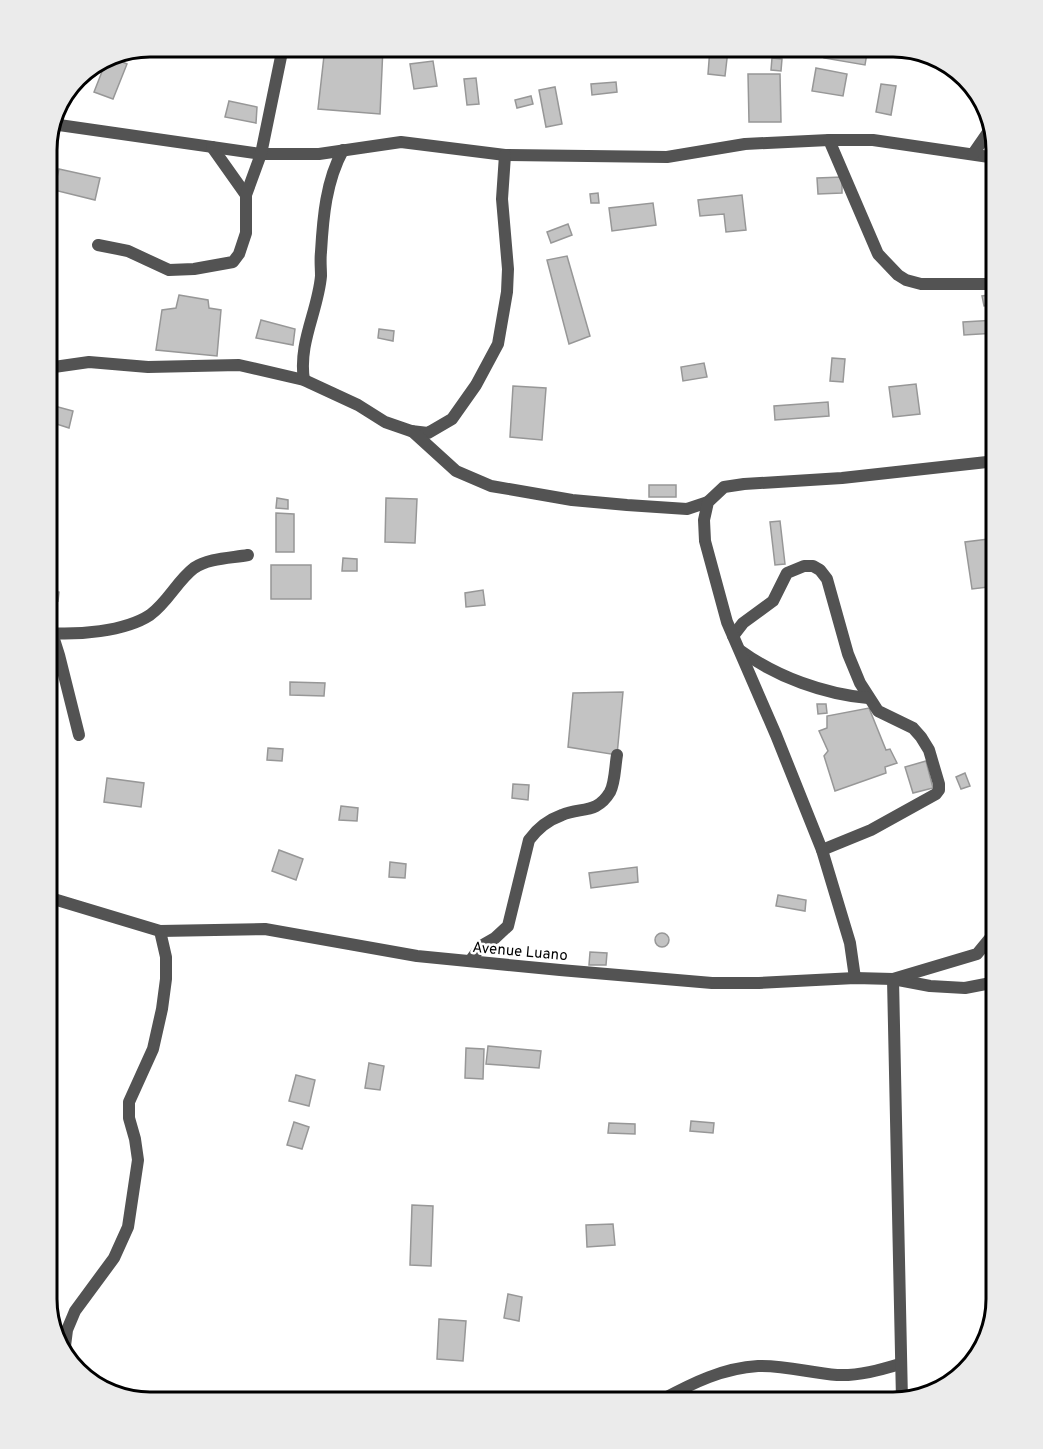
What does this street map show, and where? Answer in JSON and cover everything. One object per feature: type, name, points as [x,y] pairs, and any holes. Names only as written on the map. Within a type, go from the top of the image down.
[{"type":"street","points":[[98,245],[128,251],[169,270],[194,269],[234,262],[244,241],[247,219],[246,195],[261,154],[281,57]]},
{"type":"street","points":[[60,125],[261,154],[319,154],[401,142],[505,155],[667,157],[745,144],[873,140],[986,156]]},
{"type":"street","points":[[973,154],[985,137]]},
{"type":"street","points":[[829,140],[878,254],[898,275],[921,284],[986,284]]},
{"type":"street","points":[[212,147],[246,195]]},
{"type":"street","points":[[304,380],[302,357],[321,276],[320,255],[325,211],[332,174],[344,150]]},
{"type":"street","points":[[57,367],[89,362],[148,367],[239,365],[304,380],[358,405],[385,422],[411,431],[428,433],[452,419],[477,385],[498,344],[507,292],[508,269],[502,199],[505,155]]},
{"type":"street","points":[[411,431],[456,471],[491,486],[572,500],[627,505],[687,508],[708,502],[724,487],[842,478],[986,462]]},
{"type":"street","points":[[708,502],[704,520],[705,541],[727,622],[822,850],[850,943],[855,978]]},
{"type":"street","points":[[57,633],[95,632],[147,617],[164,604],[195,568],[217,560],[248,555]]},
{"type":"street","points":[[734,636],[743,623],[773,602],[787,573],[804,566],[813,566],[820,570],[827,579],[848,654],[868,698],[878,711],[913,728],[929,750],[939,790],[929,799],[871,830],[822,850]]},
{"type":"street","points":[[740,650],[761,666],[793,679],[840,694],[868,698]]},
{"type":"street","points":[[57,651],[79,735]]},
{"type":"street","points":[[470,961],[481,946],[495,938],[508,926],[529,840],[541,827],[563,814],[597,807],[611,790],[617,755]]},
{"type":"street","name":"Avenue Luano","points":[[57,900],[160,931],[265,929],[417,956],[712,983],[855,978],[893,979],[930,986],[965,988],[986,984]]},
{"type":"street","points":[[66,1339],[75,1311],[114,1258],[128,1227],[138,1160],[129,1118],[129,1102],[153,1049],[162,1009],[166,957],[160,931]]},
{"type":"street","points":[[902,1391],[893,979],[977,954],[986,943]]},
{"type":"street","points":[[676,1392],[714,1375],[758,1366],[838,1375],[871,1373],[900,1364]]},
{"type":"building","points":[[324,57],[383,57],[380,114],[318,109]]},
{"type":"building","points":[[709,57],[727,57],[725,76],[708,74]]},
{"type":"building","points":[[824,57],[866,57],[865,65]]},
{"type":"building","points":[[772,58],[782,59],[781,71],[771,70]]},
{"type":"building","points":[[433,61],[437,86],[414,89],[410,64]]},
{"type":"building","points":[[122,62],[127,64],[113,99],[94,92],[103,69]]},
{"type":"building","points":[[816,68],[847,74],[843,96],[812,91]]},
{"type":"building","points":[[748,74],[780,74],[781,122],[749,122]]},
{"type":"building","points":[[476,78],[479,104],[467,105],[464,79]]},
{"type":"building","points":[[616,82],[617,92],[592,95],[591,84]]},
{"type":"building","points":[[881,84],[896,86],[891,115],[876,112]]},
{"type":"building","points":[[555,87],[562,124],[546,127],[539,90]]},
{"type":"building","points":[[531,96],[533,104],[517,108],[515,100]]},
{"type":"building","points":[[229,101],[257,107],[256,123],[225,117]]},
{"type":"building","points":[[59,169],[100,178],[95,200],[57,191]]},
{"type":"building","points":[[842,177],[842,193],[818,194],[817,178]]},
{"type":"building","points":[[598,193],[599,203],[591,203],[590,194]]},
{"type":"building","points":[[742,195],[746,230],[726,232],[724,214],[700,216],[698,200]]},
{"type":"building","points":[[653,203],[656,225],[612,231],[609,208]]},
{"type":"building","points":[[568,224],[572,235],[551,243],[547,232]]},
{"type":"building","points":[[567,256],[590,336],[569,344],[547,260]]},
{"type":"building","points":[[179,295],[208,300],[209,308],[221,310],[217,356],[156,350],[162,310],[176,308]]},
{"type":"building","points":[[986,295],[986,306],[984,306],[982,296]]},
{"type":"building","points":[[261,320],[295,329],[293,345],[256,338]]},
{"type":"building","points":[[986,321],[986,334],[964,335],[963,322]]},
{"type":"building","points":[[379,329],[394,331],[393,341],[378,338]]},
{"type":"building","points":[[832,358],[845,359],[843,382],[830,381]]},
{"type":"building","points":[[704,363],[707,377],[683,381],[681,367]]},
{"type":"building","points":[[916,384],[920,414],[893,417],[889,387]]},
{"type":"building","points":[[513,386],[546,388],[542,440],[510,437]]},
{"type":"building","points":[[828,402],[829,416],[775,420],[774,406]]},
{"type":"building","points":[[57,407],[73,411],[69,428],[57,424]]},
{"type":"building","points":[[649,485],[676,485],[676,497],[649,497]]},
{"type":"building","points":[[277,498],[288,500],[288,509],[276,508]]},
{"type":"building","points":[[386,498],[417,499],[415,543],[385,542]]},
{"type":"building","points":[[276,513],[294,514],[294,552],[276,552]]},
{"type":"building","points":[[780,521],[785,564],[775,565],[770,522]]},
{"type":"building","points":[[986,539],[986,587],[972,589],[965,542]]},
{"type":"building","points":[[343,558],[357,559],[357,571],[342,571]]},
{"type":"building","points":[[271,565],[311,565],[311,599],[271,599]]},
{"type":"building","points":[[483,590],[485,605],[466,607],[465,593]]},
{"type":"building","points":[[290,682],[325,683],[324,696],[290,695]]},
{"type":"building","points":[[623,692],[617,755],[568,747],[573,693]]},
{"type":"building","points":[[817,704],[826,704],[827,713],[818,714]]},
{"type":"building","points":[[869,708],[886,750],[890,749],[897,763],[885,767],[886,773],[835,791],[824,756],[828,751],[819,731],[827,728],[827,716]]},
{"type":"building","points":[[268,748],[283,749],[282,761],[267,760]]},
{"type":"building","points":[[926,761],[933,788],[913,793],[905,767]]},
{"type":"building","points":[[965,773],[970,786],[961,789],[956,777]]},
{"type":"building","points":[[107,778],[144,783],[141,807],[104,802]]},
{"type":"building","points":[[513,784],[529,785],[528,800],[512,798]]},
{"type":"building","points":[[341,806],[358,808],[357,821],[339,820]]},
{"type":"building","points":[[279,850],[303,859],[296,880],[272,871]]},
{"type":"building","points":[[390,862],[406,864],[405,878],[389,877]]},
{"type":"building","points":[[637,867],[638,882],[591,888],[589,873]]},
{"type":"building","points":[[778,895],[806,900],[805,911],[776,906]]},
{"type":"building","points":[[659,933],[665,933],[669,940],[665,947],[659,947],[655,943],[655,937]]},
{"type":"building","points":[[590,952],[607,953],[606,965],[589,965]]},
{"type":"building","points":[[488,1046],[541,1051],[539,1068],[486,1064]]},
{"type":"building","points":[[466,1048],[484,1049],[483,1079],[465,1078]]},
{"type":"building","points":[[369,1063],[384,1066],[380,1090],[365,1088]]},
{"type":"building","points":[[296,1075],[315,1080],[309,1106],[289,1101]]},
{"type":"building","points":[[691,1121],[714,1123],[713,1133],[690,1131]]},
{"type":"building","points":[[294,1122],[309,1127],[302,1149],[287,1145]]},
{"type":"building","points":[[609,1123],[635,1124],[635,1134],[608,1133]]},
{"type":"building","points":[[412,1205],[433,1206],[431,1266],[410,1265]]},
{"type":"building","points":[[613,1224],[615,1245],[587,1247],[586,1225]]},
{"type":"building","points":[[508,1294],[522,1297],[519,1321],[504,1318]]},
{"type":"building","points":[[439,1319],[466,1321],[463,1361],[437,1359]]}]
